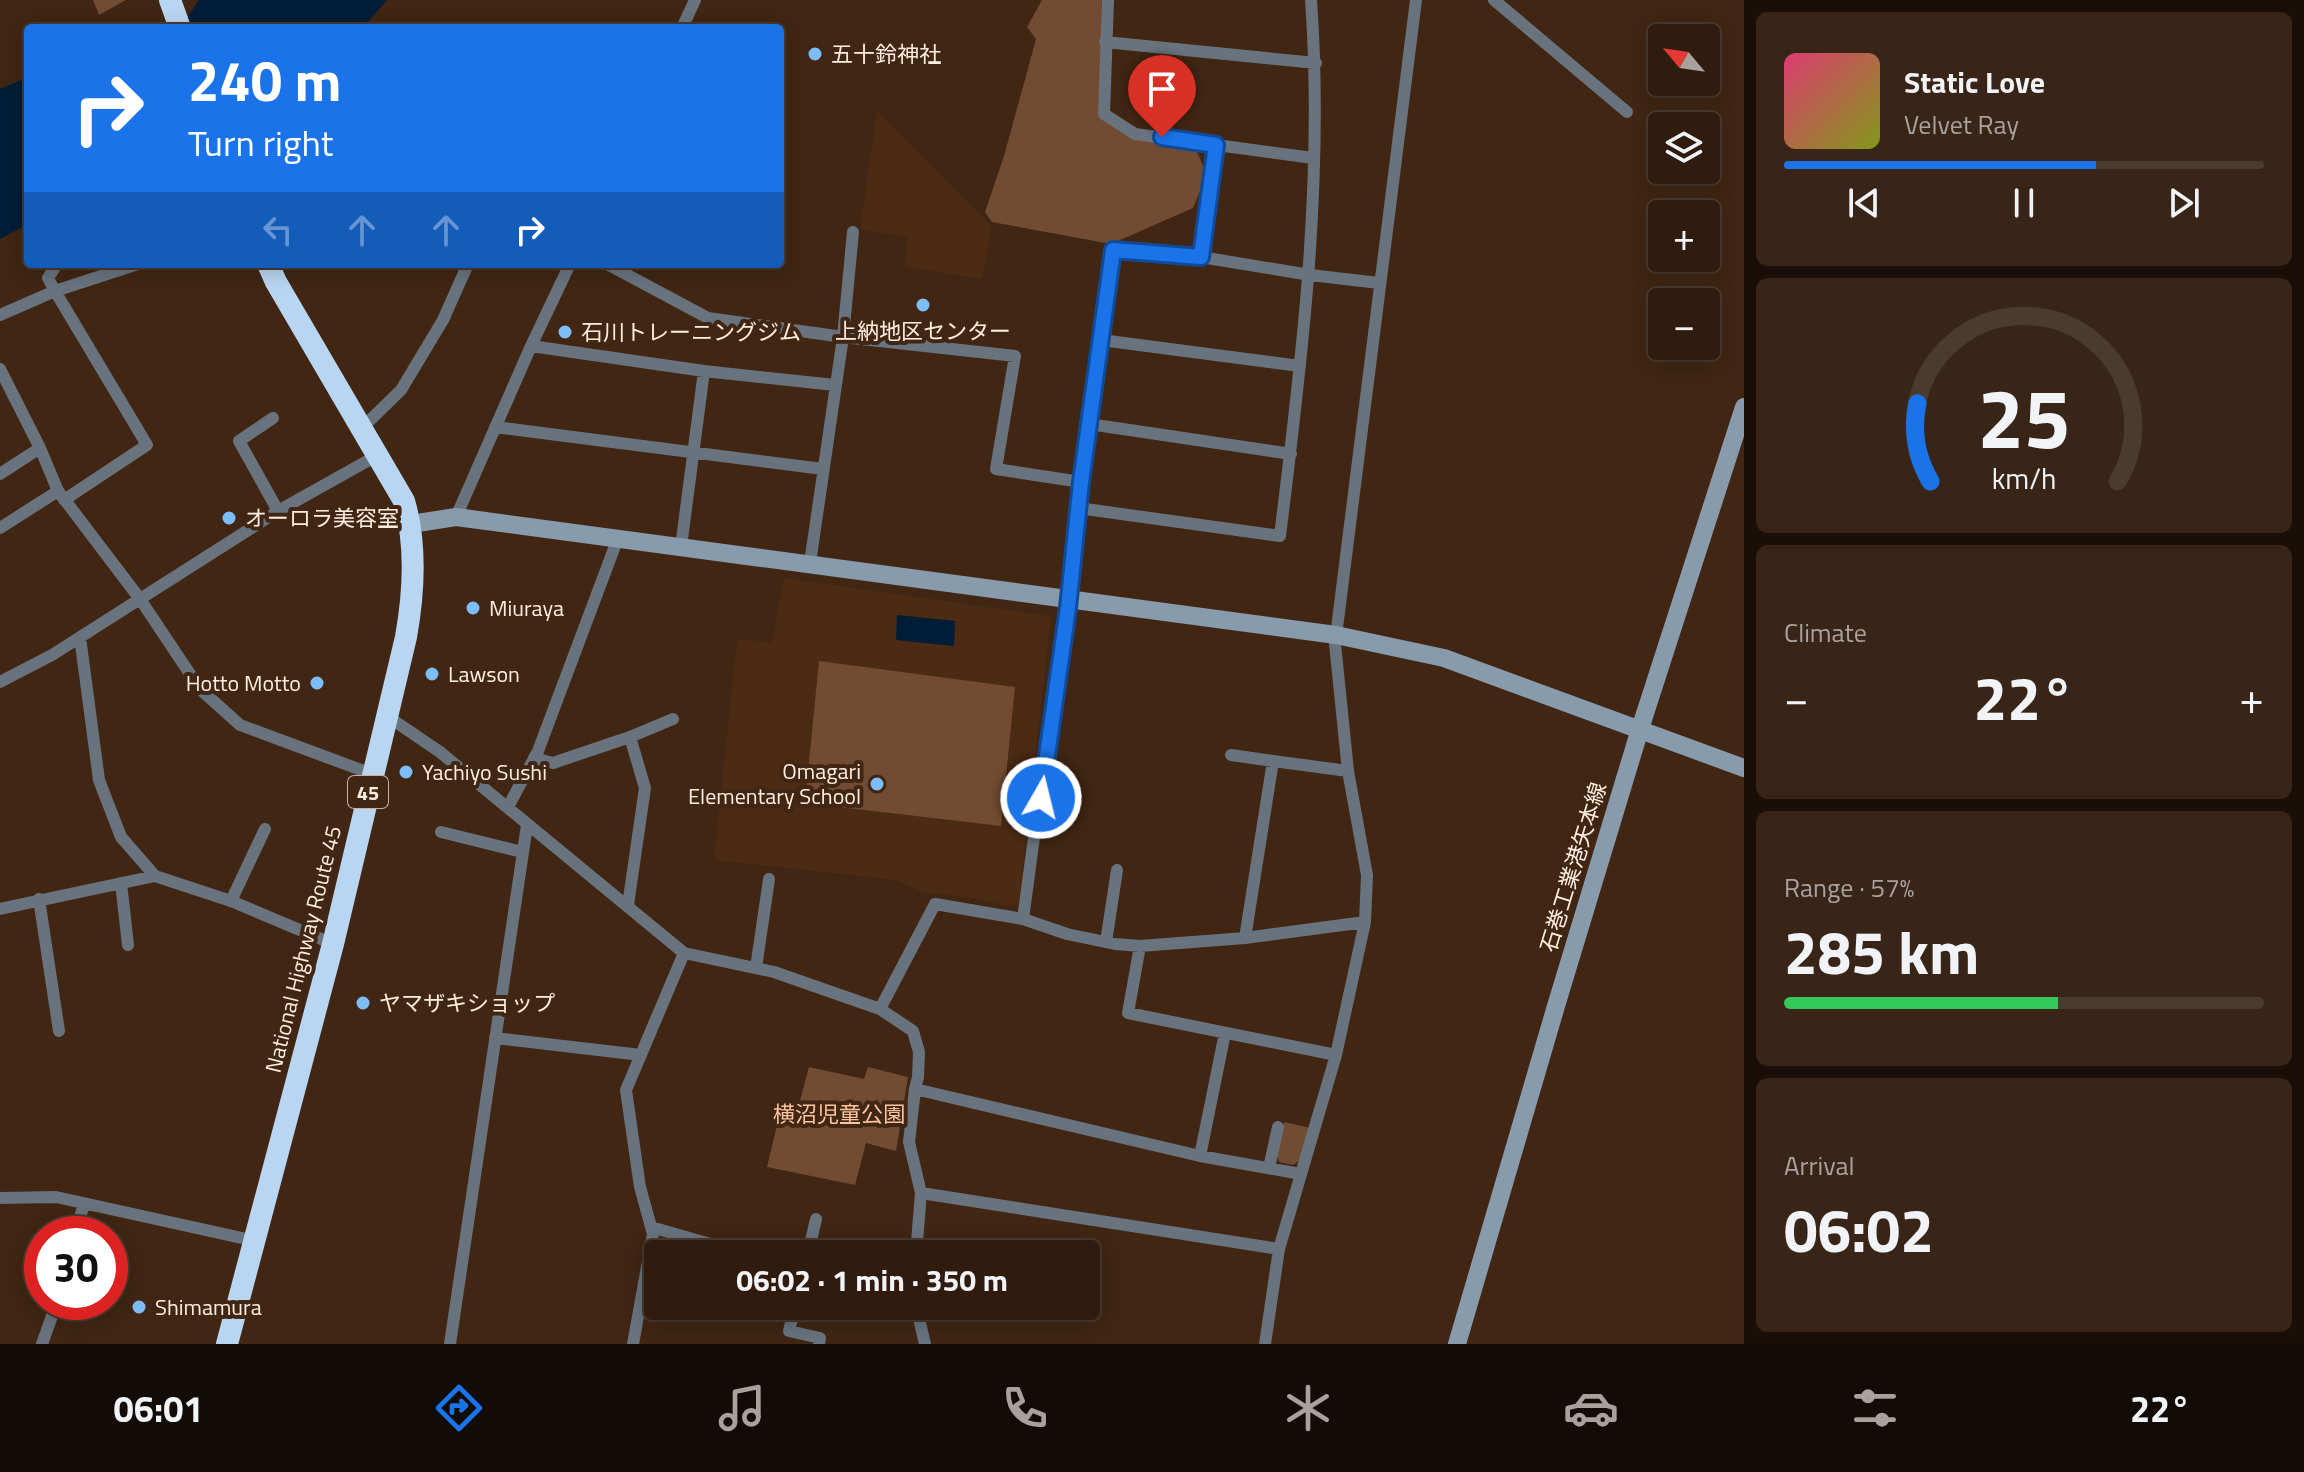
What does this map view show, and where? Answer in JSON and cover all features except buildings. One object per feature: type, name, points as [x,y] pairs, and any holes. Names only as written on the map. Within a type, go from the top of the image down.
[{"type":"highway","points":[[170,0],[179,24]]},
{"type":"highway","name":"National Highway Route 45","points":[[227,1344],[333,944],[406,637],[413,595],[411,524],[404,501],[270,268]]},
{"type":"street","points":[[684,24],[695,0]]},
{"type":"street","points":[[1108,0],[1104,114],[1135,134],[1313,158]]},
{"type":"street","points":[[1078,508],[1280,536],[1310,275],[1316,63],[1311,0]]},
{"type":"street","points":[[1265,1344],[1279,1249],[1336,1055],[1365,922],[1367,875],[1348,771],[1335,644],[1416,0]]},
{"type":"street","points":[[1494,0],[1627,112]]},
{"type":"street","points":[[1105,42],[1316,63]]},
{"type":"street","points":[[1201,257],[1216,145]]},
{"type":"street","points":[[810,563],[843,337],[853,232]]},
{"type":"street","points":[[1023,919],[1069,599],[1081,482],[1113,250],[1201,257],[1379,283]]},
{"type":"street","points":[[0,528],[147,445],[48,278],[54,268]]},
{"type":"street","points":[[0,315],[55,291],[126,268]]},
{"type":"street","points":[[362,428],[401,390],[443,320],[466,268]]},
{"type":"street","points":[[456,517],[568,268]]},
{"type":"street","points":[[614,268],[708,318],[1015,356],[996,469],[1081,482]]},
{"type":"street","points":[[1101,340],[1300,366]]},
{"type":"street","points":[[531,346],[704,371],[835,385]]},
{"type":"street","points":[[0,369],[61,496],[140,599],[200,689],[240,725],[372,774]]},
{"type":"street","points":[[681,547],[704,371]]},
{"type":"street","name":"石巻工業港矢本線","points":[[1457,1344],[1640,729],[1744,407]]},
{"type":"street","points":[[273,418],[239,441],[278,511]]},
{"type":"street","points":[[1089,424],[1291,454]]},
{"type":"street","points":[[495,427],[823,469]]},
{"type":"street","points":[[0,474],[40,448]]},
{"type":"street","points":[[0,682],[52,655],[278,511],[378,455]]},
{"type":"street","points":[[411,524],[456,517],[1336,635],[1444,658],[1744,768]]},
{"type":"street","points":[[508,807],[534,758],[618,538]]},
{"type":"street","points":[[80,637],[99,780],[121,837],[155,876]]},
{"type":"street","points":[[387,716],[440,752],[684,953],[774,972],[880,1009],[913,1031],[919,1052],[909,1142],[921,1193],[917,1240]]},
{"type":"street","points":[[534,758],[553,763],[673,719]]},
{"type":"street","points":[[628,905],[645,788],[630,737]]},
{"type":"street","points":[[1231,755],[1348,771]]},
{"type":"street","points":[[1245,938],[1273,761]]},
{"type":"street","points":[[450,1344],[527,825]]},
{"type":"street","points":[[231,901],[265,829]]},
{"type":"street","points":[[441,832],[522,852]]},
{"type":"street","points":[[1106,942],[1117,870]]},
{"type":"street","points":[[0,909],[155,876],[231,901],[333,944]]},
{"type":"street","points":[[756,968],[769,879]]},
{"type":"street","points":[[121,883],[128,945]]},
{"type":"street","points":[[39,899],[59,1031]]},
{"type":"street","points":[[880,1009],[935,904],[1023,919],[1067,934],[1140,946],[1245,938],[1365,922]]},
{"type":"street","points":[[1140,946],[1128,1013],[1336,1055]]},
{"type":"street","points":[[633,1344],[653,1234],[640,1187],[626,1090],[684,953]]},
{"type":"street","points":[[1200,1156],[1225,1033]]},
{"type":"street","points":[[495,1038],[641,1055]]},
{"type":"street","points":[[915,1089],[1200,1156],[1301,1174]]},
{"type":"street","points":[[1269,1168],[1278,1127]]},
{"type":"street","points":[[921,1193],[1279,1249]]},
{"type":"street","points":[[0,1198],[56,1197],[255,1241]]},
{"type":"street","points":[[80,1216],[84,1204]]},
{"type":"street","points":[[811,1240],[816,1219]]},
{"type":"street","points":[[651,1227],[696,1240]]},
{"type":"street","points":[[42,1344],[51,1320]]},
{"type":"street","points":[[792,1320],[789,1331],[820,1338],[819,1344]]},
{"type":"street","points":[[919,1320],[925,1344]]},
{"type":"shaded area","points":[[877,110],[992,226],[982,279],[905,267],[907,237],[860,229]]},
{"type":"shaded area","name":"Omagari Elementary School","points":[[784,578],[1051,616],[1019,903],[1007,906],[923,892],[895,880],[714,860],[737,639],[772,642]]},
{"type":"green space","points":[[93,0],[126,0],[99,15]]},
{"type":"green space","points":[[1042,0],[1102,0],[1099,111],[1133,138],[1195,147],[1207,175],[1193,208],[1111,244],[992,222],[985,212],[1036,39],[1027,27]]},
{"type":"green space","points":[[819,661],[1015,687],[1001,826],[805,803]]},
{"type":"green space","name":"横沼児童公園","points":[[809,1067],[864,1079],[868,1067],[908,1077],[896,1151],[866,1143],[855,1185],[767,1167],[778,1121],[794,1123]]},
{"type":"green space","points":[[1284,1122],[1311,1128],[1301,1159],[1293,1165],[1279,1162],[1277,1155]]},
{"type":"water","points":[[199,0],[387,0],[366,24],[183,24]]},
{"type":"water","points":[[24,79],[24,226],[0,239],[0,89]]},
{"type":"water","points":[[897,615],[955,621],[954,646],[896,640]]},
{"type":"place","name":"五十鈴神社","points":[[815,54]]},
{"type":"place","name":"上納地区センター","points":[[923,305]]},
{"type":"place","name":"石川トレーニングジム","points":[[565,332]]},
{"type":"place","name":"オーロラ美容室","points":[[229,518]]},
{"type":"place","name":"Miuraya","points":[[473,608]]},
{"type":"place","name":"Lawson","points":[[432,674]]},
{"type":"place","name":"Hotto Motto","points":[[317,683]]},
{"type":"place","name":"Yachiyo Sushi","points":[[406,772]]},
{"type":"place","name":"Omagari Elementary School","points":[[877,784]]},
{"type":"place","name":"ヤマザキショップ","points":[[363,1003]]},
{"type":"place","name":"Shimamura","points":[[139,1307]]},
{"type":"route","points":[[1041,798],[1113,250],[1201,257],[1216,145],[1162,137]]}]
